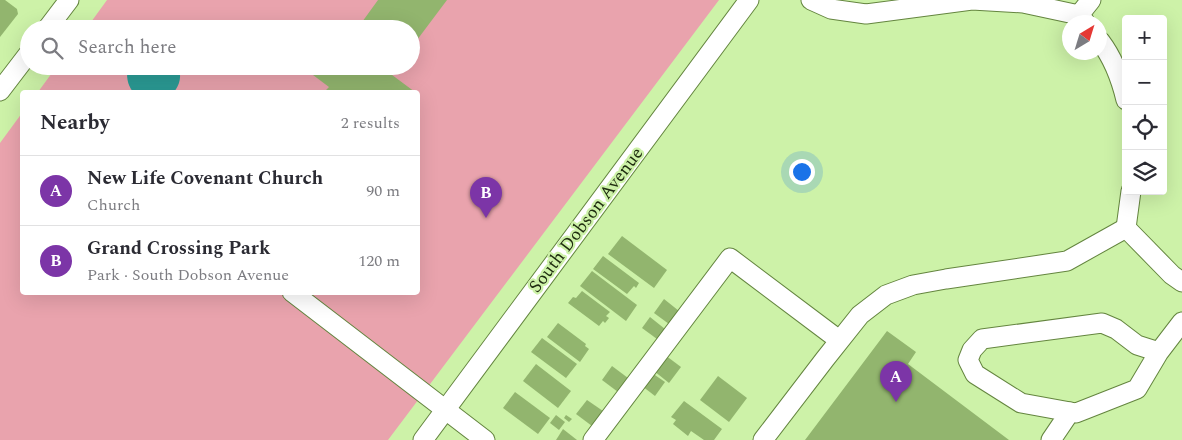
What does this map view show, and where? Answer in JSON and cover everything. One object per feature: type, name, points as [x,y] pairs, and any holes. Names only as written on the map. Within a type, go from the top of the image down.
[{"type":"street","points":[[54,20],[68,0]]},
{"type":"street","name":"South Dobson Avenue","points":[[423,440],[749,0]]},
{"type":"street","points":[[811,0],[831,9],[866,14],[972,0],[1023,3],[1067,15]]},
{"type":"street","points":[[1084,15],[1091,0]]},
{"type":"street","points":[[1107,51],[1122,82]]},
{"type":"street","points":[[3,80],[20,62]]},
{"type":"street","points":[[1126,228],[1130,195]]},
{"type":"street","points":[[1126,228],[1172,275],[1182,282]]},
{"type":"street","points":[[763,440],[860,315],[886,295],[913,285],[946,278],[1067,261],[1126,228]]},
{"type":"street","points":[[593,440],[730,258],[840,340]]},
{"type":"street","points":[[297,295],[485,440]]},
{"type":"street","points":[[1159,352],[1137,346],[1116,329],[1102,323],[982,339],[972,350],[968,360],[975,374],[1021,404],[1076,413],[1137,389],[1159,352],[1182,322]]},
{"type":"street","points":[[1051,440],[1070,412]]},
{"type":"shaded area","points":[[107,0],[719,0],[388,440],[0,440],[0,143],[20,116],[20,295],[420,295],[420,90],[39,90],[50,75],[420,75],[420,20],[93,20]]},
{"type":"water","points":[[127,75],[180,75],[175,90],[132,90]]},
{"type":"building","points":[[0,0],[5,0],[17,9],[18,14],[0,37]]},
{"type":"building","points":[[378,0],[447,0],[420,36],[420,20],[364,20]]},
{"type":"building","points":[[313,75],[392,75],[412,90],[326,90],[329,87]]},
{"type":"building","points":[[622,236],[667,270],[654,288],[608,254]]},
{"type":"building","points":[[603,256],[639,283],[636,288],[634,286],[627,294],[593,269]]},
{"type":"building","points":[[592,271],[637,305],[626,321],[580,286]]},
{"type":"building","points":[[582,291],[610,312],[606,316],[609,318],[605,323],[603,321],[599,326],[568,303]]},
{"type":"building","points":[[664,299],[679,311],[669,324],[654,313]]},
{"type":"building","points":[[650,317],[665,329],[657,339],[642,328]]},
{"type":"building","points":[[558,323],[586,344],[585,346],[589,349],[580,362],[547,337]]},
{"type":"building","points":[[887,331],[916,352],[908,364],[1009,440],[805,440]]},
{"type":"building","points":[[542,338],[577,364],[566,378],[531,352]]},
{"type":"building","points":[[665,355],[681,367],[669,383],[654,371]]},
{"type":"building","points":[[536,364],[571,391],[558,408],[523,381]]},
{"type":"building","points":[[612,366],[628,378],[618,392],[602,380]]},
{"type":"building","points":[[652,373],[665,382],[655,396],[642,386]]},
{"type":"building","points":[[718,376],[747,398],[729,422],[700,400]]},
{"type":"building","points":[[515,392],[550,418],[538,434],[503,408]]},
{"type":"building","points":[[587,400],[603,411],[592,426],[576,414]]},
{"type":"building","points":[[684,401],[722,429],[714,440],[704,440],[691,431],[688,436],[673,424],[676,420],[671,417]]},
{"type":"building","points":[[556,415],[565,422],[559,430],[550,423]]},
{"type":"building","points":[[566,415],[572,419],[569,422],[564,418]]},
{"type":"building","points":[[563,429],[577,440],[556,440]]},
{"type":"place","name":"Grand Crossing Park","points":[[486,218]]},
{"type":"place","name":"New Life Covenant Church","points":[[896,402]]}]
